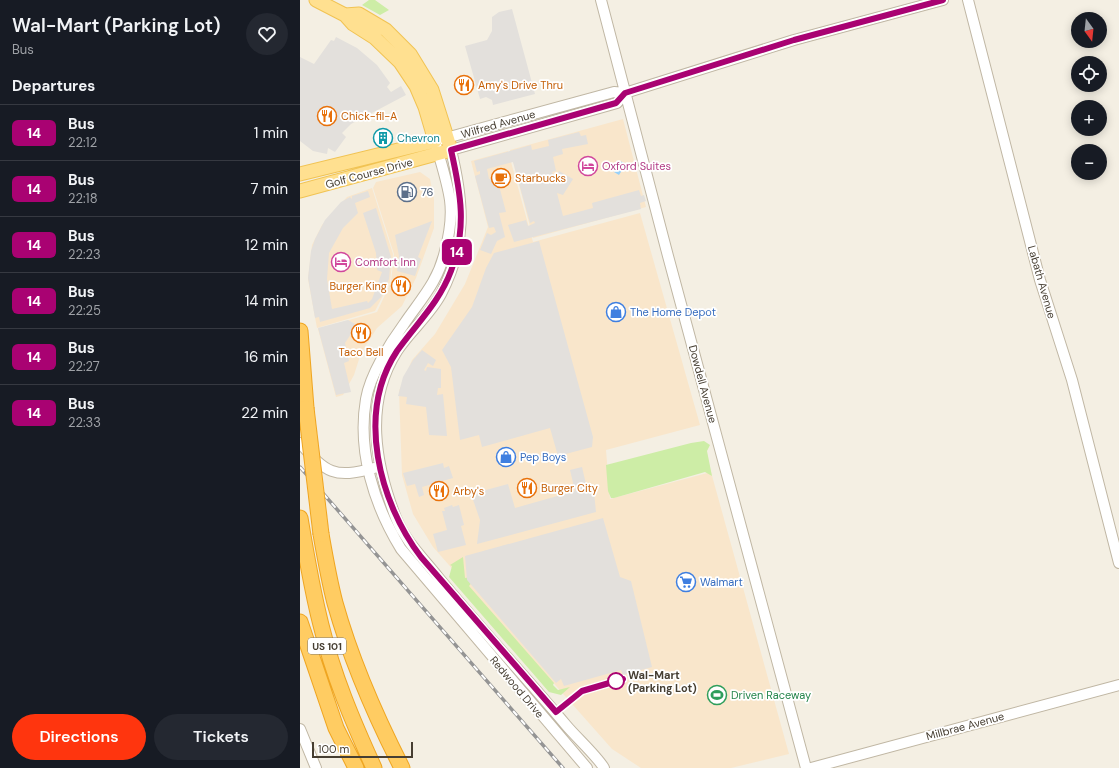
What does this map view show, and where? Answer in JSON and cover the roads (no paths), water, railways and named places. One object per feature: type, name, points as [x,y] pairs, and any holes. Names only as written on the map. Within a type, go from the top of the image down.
[{"type":"highway","points":[[300,331],[306,408],[320,534],[335,602],[356,667],[380,725],[402,768]]},
{"type":"highway","name":"US 101","points":[[300,518],[314,599],[325,640],[339,684],[374,768]]},
{"type":"highway","name":"US 101","points":[[300,622],[336,728],[356,768]]},
{"type":"main road","name":"Redwood Drive","points":[[316,0],[339,8],[352,24],[375,38],[389,49],[406,70],[416,86],[443,146]]},
{"type":"main road","name":"Golf Course Drive","points":[[300,174],[443,146]]},
{"type":"main road","name":"Golf Course Drive","points":[[300,192],[443,146]]},
{"type":"street","name":"Dowdell Avenue","points":[[601,0],[806,768]]},
{"type":"street","points":[[625,93],[794,40],[943,0]]},
{"type":"street","name":"Labath Avenue","points":[[968,0],[1040,280],[1072,380],[1119,563]]},
{"type":"street","name":"Wilfred Avenue","points":[[443,146],[616,103],[625,93]]},
{"type":"street","name":"Redwood Drive","points":[[443,146],[450,200],[445,251],[436,279],[404,323],[380,360],[366,398],[363,434],[368,470],[383,516],[401,549],[587,768]]},
{"type":"street","name":"Redwood Drive","points":[[443,146],[460,186],[462,213],[456,255],[441,295],[396,352],[378,399],[375,428],[376,447],[397,520],[408,540],[461,605],[604,768]]},
{"type":"street","points":[[445,251],[456,255]]},
{"type":"street","points":[[404,323],[413,330]]},
{"type":"street","points":[[366,398],[378,399]]},
{"type":"street","points":[[300,443],[315,460],[329,470],[341,474],[351,474],[381,466]]},
{"type":"street","name":"Millbrae Avenue","points":[[811,768],[1119,685]]},
{"type":"street","points":[[300,729],[316,768]]},
{"type":"water","points":[[620,161],[626,164],[619,175],[614,172]]},
{"type":"railway","points":[[300,467],[563,768]]},
{"type":"place","name":"Amy's Drive Thru","points":[[464,85]]},
{"type":"place","name":"Chick-fil-A","points":[[327,116]]},
{"type":"place","name":"Chevron","points":[[383,138]]},
{"type":"place","name":"Oxford Suites","points":[[588,166]]},
{"type":"place","name":"Starbucks","points":[[501,178]]},
{"type":"place","name":"76","points":[[407,192]]},
{"type":"place","name":"Comfort Inn","points":[[341,262]]},
{"type":"place","name":"Burger King","points":[[401,286]]},
{"type":"place","name":"The Home Depot","points":[[616,312]]},
{"type":"place","name":"Taco Bell","points":[[361,333]]},
{"type":"place","name":"Pep Boys","points":[[506,457]]},
{"type":"place","name":"Burger City","points":[[527,488]]},
{"type":"place","name":"Arby's","points":[[439,491]]},
{"type":"place","name":"Walmart","points":[[686,582]]},
{"type":"place","name":"Wal-Mart (Parking Lot)","points":[[616,681]]},
{"type":"place","name":"Driven Raceway","points":[[717,695]]}]
